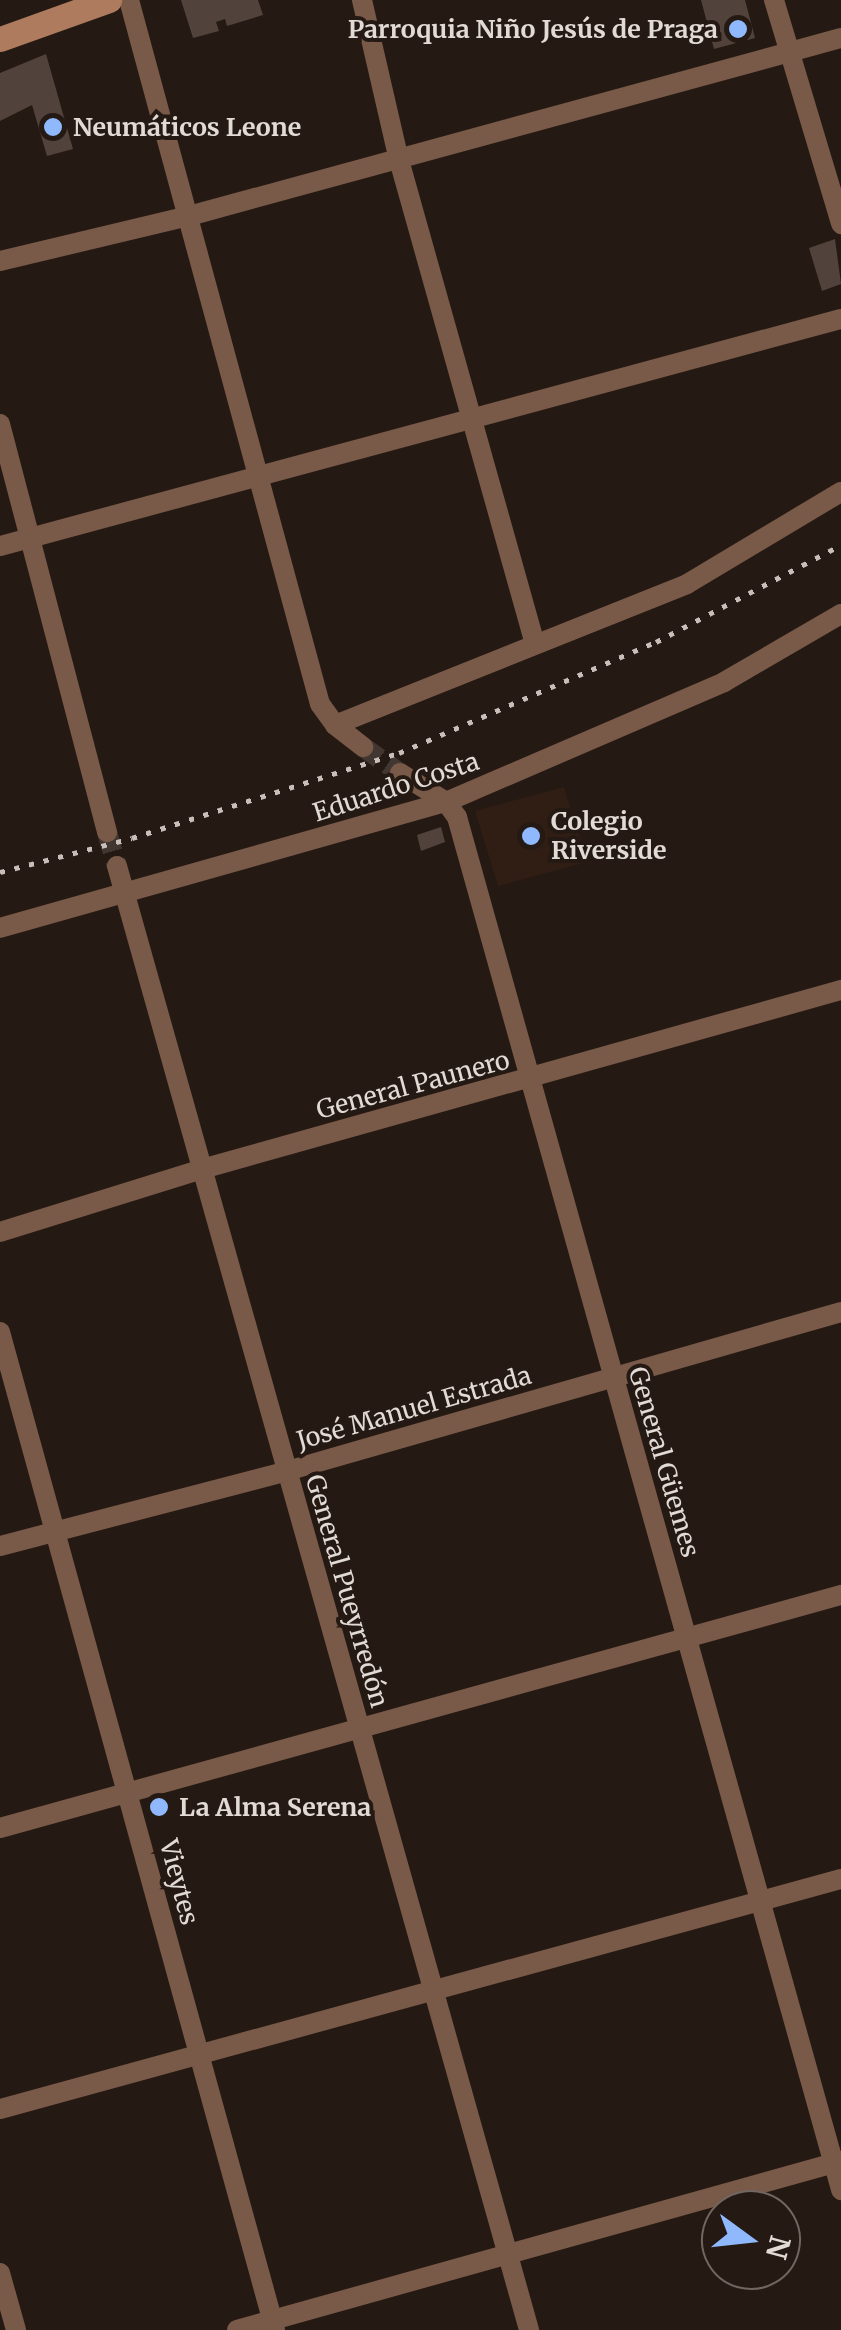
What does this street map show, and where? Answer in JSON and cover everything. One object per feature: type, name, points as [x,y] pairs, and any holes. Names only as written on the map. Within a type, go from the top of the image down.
[{"type":"main road","points":[[0,39],[109,0]]},
{"type":"street","points":[[128,0],[320,704],[335,726],[363,747]]},
{"type":"street","points":[[362,0],[400,160],[535,644]]},
{"type":"street","points":[[774,0],[841,224]]},
{"type":"street","points":[[0,261],[190,216],[841,38]]},
{"type":"street","points":[[0,546],[841,318]]},
{"type":"street","points":[[0,424],[108,832]]},
{"type":"street","points":[[335,726],[687,584],[841,492]]},
{"type":"street","name":"Eduardo Costa","points":[[0,928],[125,896],[446,802],[724,682],[841,614]]},
{"type":"street","points":[[400,773],[446,802]]},
{"type":"street","name":"General Güemes","points":[[446,802],[458,816],[760,1901],[837,2162],[841,2190]]},
{"type":"street","name":"General Pueyrredón","points":[[117,866],[529,2330]]},
{"type":"street","name":"General Paunero","points":[[0,1232],[202,1169],[841,990]]},
{"type":"street","name":"José Manuel Estrada","points":[[0,1546],[287,1471],[841,1312]]},
{"type":"street","name":"Vieytes","points":[[0,1332],[274,2325]]},
{"type":"street","points":[[0,1828],[841,1595]]},
{"type":"street","points":[[0,2109],[841,1879]]},
{"type":"street","points":[[237,2330],[274,2325],[837,2162]]},
{"type":"street","points":[[0,2273],[16,2330]]},
{"type":"shaded area","name":"Colegio Riverside","points":[[564,787],[587,862],[498,886],[475,811]]},
{"type":"building","points":[[181,0],[258,0],[263,15],[227,26],[225,19],[216,22],[219,31],[193,38]]},
{"type":"building","points":[[701,0],[745,0],[755,38],[714,49]]},
{"type":"building","name":"Neumáticos Leone","points":[[46,54],[73,149],[47,156],[32,105],[0,121],[0,73]]},
{"type":"building","points":[[835,239],[841,284],[822,291],[809,248]]},
{"type":"building","points":[[441,827],[445,842],[421,851],[417,835]]},
{"type":"tunnel","points":[[363,747],[400,773]]},
{"type":"tunnel","points":[[107,832],[117,866]]},
{"type":"railway","points":[[0,872],[132,838],[399,753],[656,642],[841,545]]},
{"type":"place","name":"Parroquia Niño Jesús de Praga","points":[[738,29]]},
{"type":"place","name":"Neumáticos Leone","points":[[53,127]]},
{"type":"place","name":"Colegio Riverside","points":[[531,836]]},
{"type":"place","name":"La Alma Serena","points":[[159,1807]]}]
